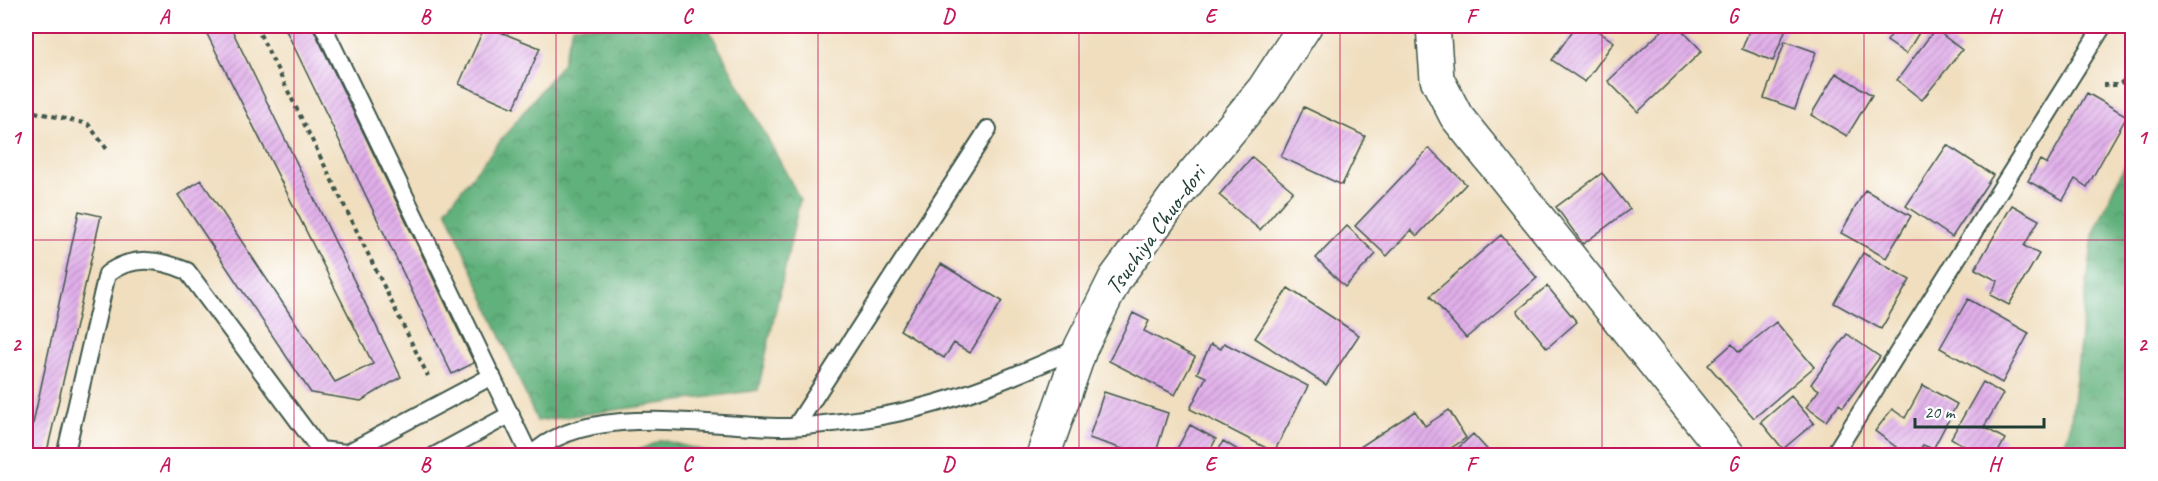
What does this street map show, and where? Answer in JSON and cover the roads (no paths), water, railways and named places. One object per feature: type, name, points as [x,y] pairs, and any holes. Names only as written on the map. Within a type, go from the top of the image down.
[{"type":"street","name":"Tsuchiya Chuo-dori","points":[[1043,456],[1081,347],[1115,279],[1178,193],[1264,89],[1305,26]]},
{"type":"street","points":[[1433,26],[1437,80],[1456,117],[1728,456]]},
{"type":"lane","points":[[323,26],[530,456],[540,446],[605,422],[796,426],[870,418],[935,404],[1010,379],[1081,347]]},
{"type":"lane","points":[[1833,456],[2103,26]]},
{"type":"lane","points":[[796,426],[988,129]]},
{"type":"lane","points":[[65,456],[107,274],[122,263],[142,259],[169,263],[187,271],[320,450],[347,453],[492,376]]},
{"type":"lane","points":[[434,456],[511,414]]}]
